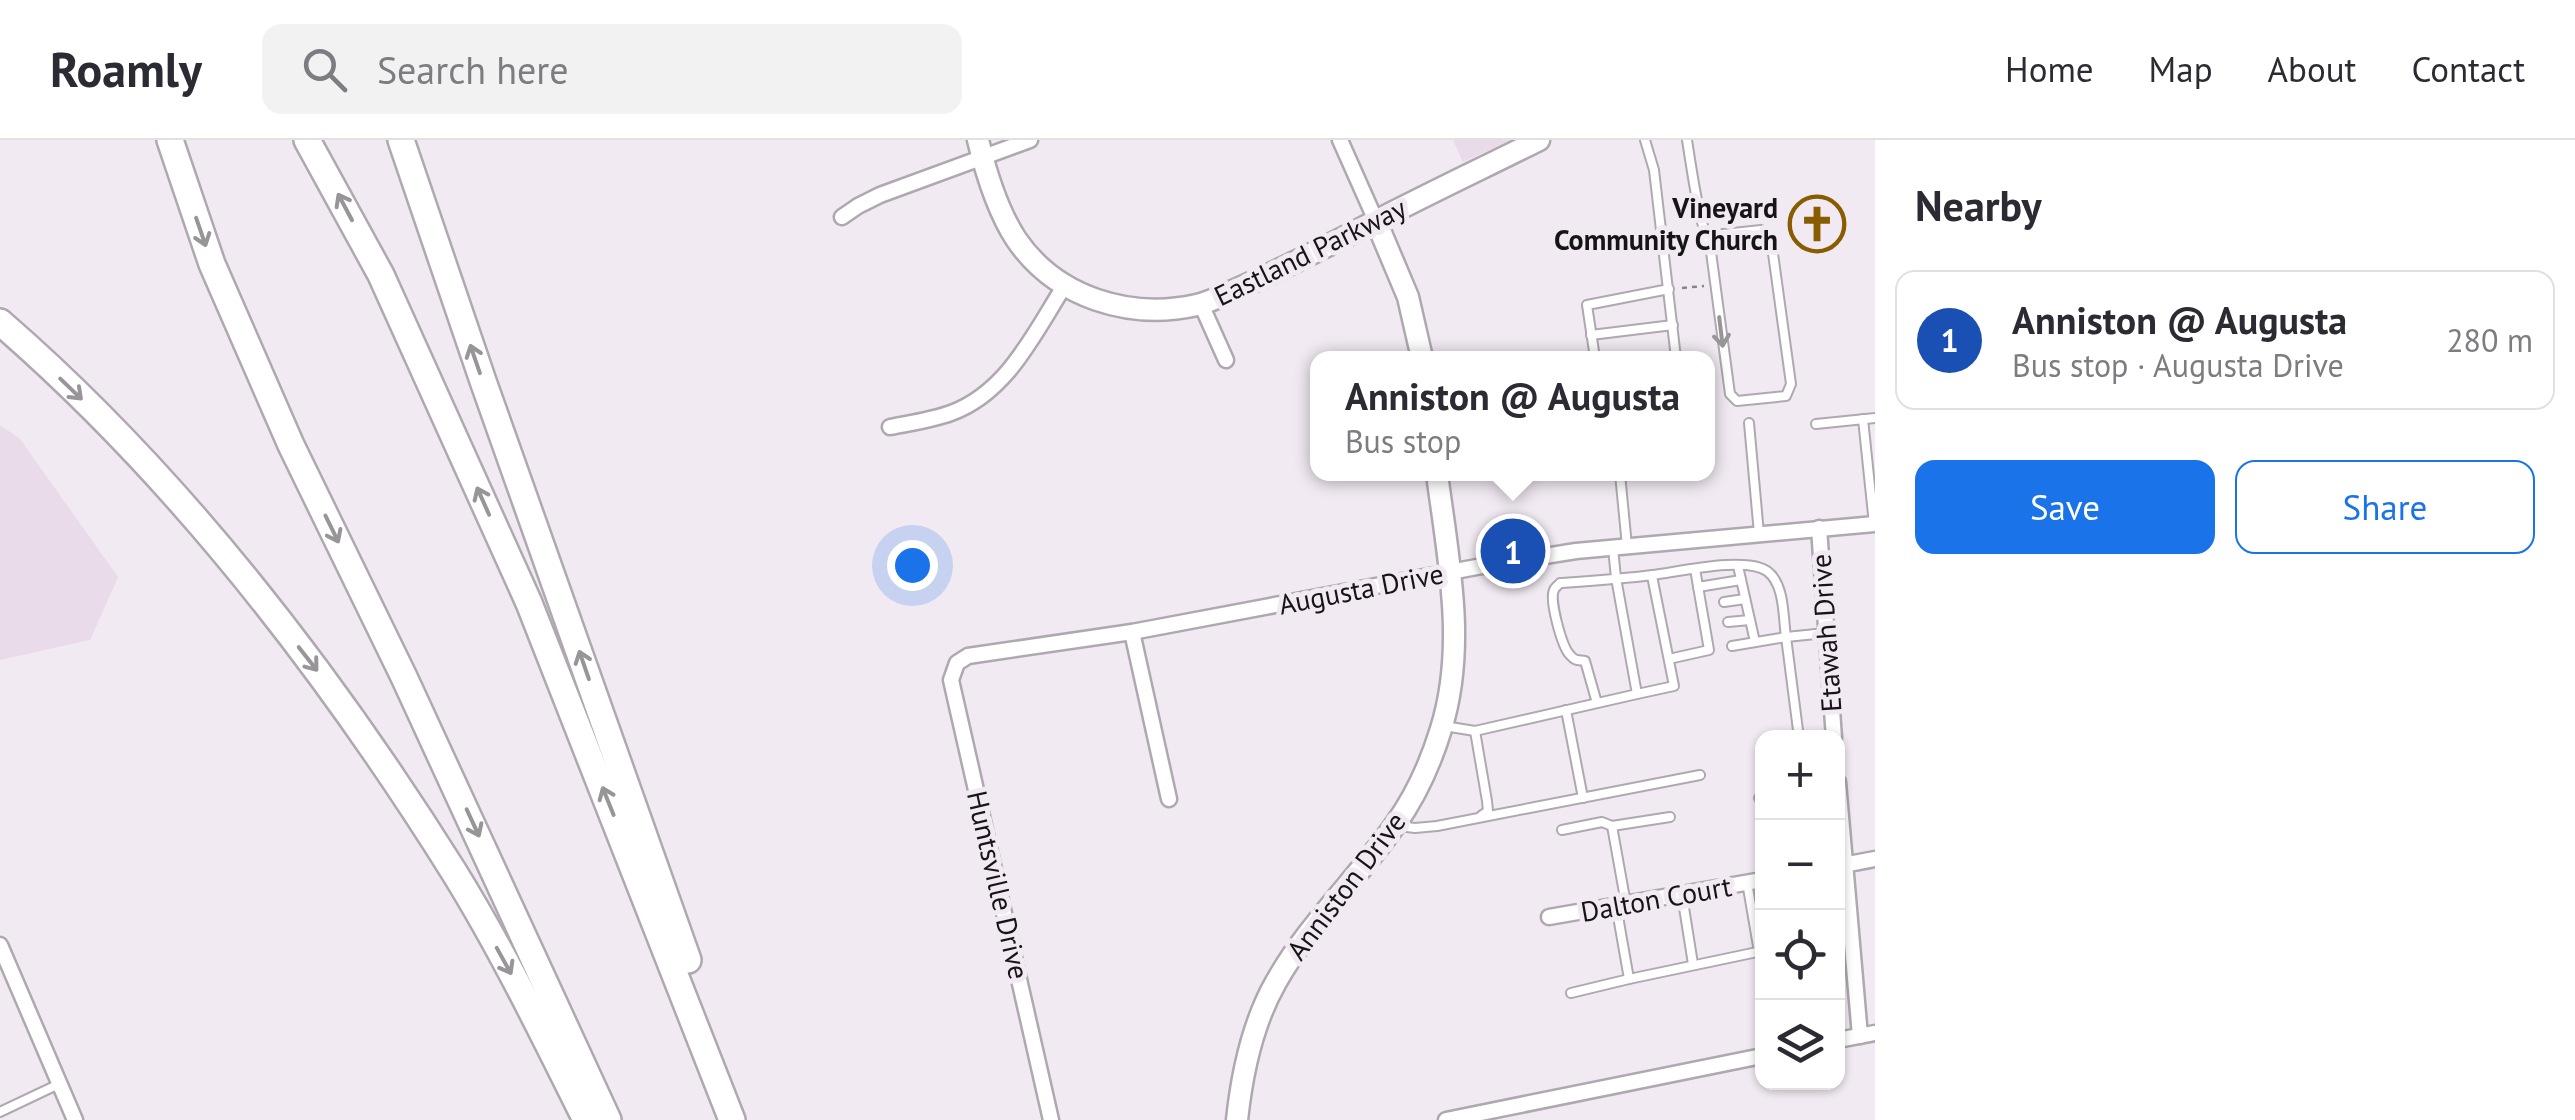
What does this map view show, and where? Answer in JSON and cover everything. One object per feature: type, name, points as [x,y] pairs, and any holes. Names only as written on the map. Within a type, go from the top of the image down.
[{"type":"highway","points":[[170,140],[212,264],[291,445],[412,693],[608,1120]]},
{"type":"highway","points":[[307,140],[381,275],[529,603],[732,1120]]},
{"type":"highway","points":[[402,140],[483,381],[745,1120]]},
{"type":"highway","points":[[0,322],[131,448],[181,502],[333,691],[455,873],[511,972],[586,1120]]},
{"type":"street","points":[[842,217],[980,149],[1030,140]]},
{"type":"street","points":[[1340,140],[1408,297],[1420,351]]},
{"type":"street","name":"Eastland Parkway","points":[[980,149],[1005,219],[1032,258],[1064,285],[1090,298],[1131,309],[1154,310],[1201,304],[1298,262],[1534,141]]},
{"type":"street","points":[[890,427],[953,412],[998,384],[1018,360],[1064,285]]},
{"type":"street","points":[[1201,304],[1226,360]]},
{"type":"street","name":"Anniston Drive","points":[[1236,1120],[1250,1044],[1273,986],[1302,941],[1395,826],[1442,726],[1454,662],[1454,617],[1438,481]]},
{"type":"street","name":"Augusta Drive","points":[[968,656],[1132,632],[1450,572],[1620,547],[1875,524]]},
{"type":"street","name":"Etawah Drive","points":[[1819,528],[1833,730]]},
{"type":"street","points":[[1132,632],[1169,799]]},
{"type":"street","name":"Huntsville Drive","points":[[968,656],[957,663],[952,680],[1051,1120]]},
{"type":"street","points":[[1845,864],[1875,859]]},
{"type":"street","name":"Dalton Court","points":[[1549,918],[1755,881]]},
{"type":"street","points":[[1845,896],[1867,1034]]},
{"type":"street","points":[[0,945],[75,1120]]},
{"type":"street","points":[[1446,1120],[1755,1057]]},
{"type":"lane","points":[[1645,140],[1654,170],[1675,351]]},
{"type":"lane","points":[[1686,140],[1699,216],[1705,236],[1711,252],[1730,394],[1738,401],[1786,396],[1791,384],[1771,239],[1761,230],[1705,236]]},
{"type":"lane","points":[[1594,351],[1587,304],[1668,290]]},
{"type":"lane","points":[[1591,335],[1673,325]]},
{"type":"lane","points":[[1816,424],[1875,418]]},
{"type":"lane","points":[[1863,419],[1875,524]]},
{"type":"lane","points":[[1749,423],[1759,534]]},
{"type":"lane","points":[[1620,481],[1616,578],[1637,694]]},
{"type":"lane","points":[[1738,566],[1755,642]]},
{"type":"lane","points":[[1597,703],[1585,661],[1570,656],[1562,640],[1553,598],[1560,584],[1754,566],[1778,582],[1797,730]]},
{"type":"lane","points":[[1669,660],[1713,650],[1695,569]]},
{"type":"lane","points":[[1442,726],[1475,731],[1674,686],[1652,576]]},
{"type":"lane","points":[[1698,586],[1741,580]]},
{"type":"lane","points":[[1724,602],[1745,598]]},
{"type":"lane","points":[[1728,622],[1750,620]]},
{"type":"lane","points":[[1732,646],[1826,633]]},
{"type":"lane","points":[[1566,710],[1583,798]]},
{"type":"lane","points":[[1475,731],[1488,811],[1478,818]]},
{"type":"lane","points":[[1395,826],[1415,828],[1478,818],[1700,775]]},
{"type":"lane","points":[[1562,830],[1602,822],[1612,826],[1670,817]]},
{"type":"lane","points":[[1612,826],[1629,979]]},
{"type":"lane","points":[[1682,894],[1693,964]]},
{"type":"lane","points":[[1571,994],[1755,953]]},
{"type":"lane","points":[[0,1112],[60,1084]]},
{"type":"path","points":[[1668,290],[1715,285]]},
{"type":"shaded area","points":[[1453,140],[1511,140],[1463,162]]},
{"type":"shaded area","points":[[0,425],[20,439],[118,577],[90,640],[0,660]]},
{"type":"place","name":"Vineyard Community Church","points":[[1817,224]]},
{"type":"place","name":"Anniston @ Augusta","points":[[1513,551]]}]
